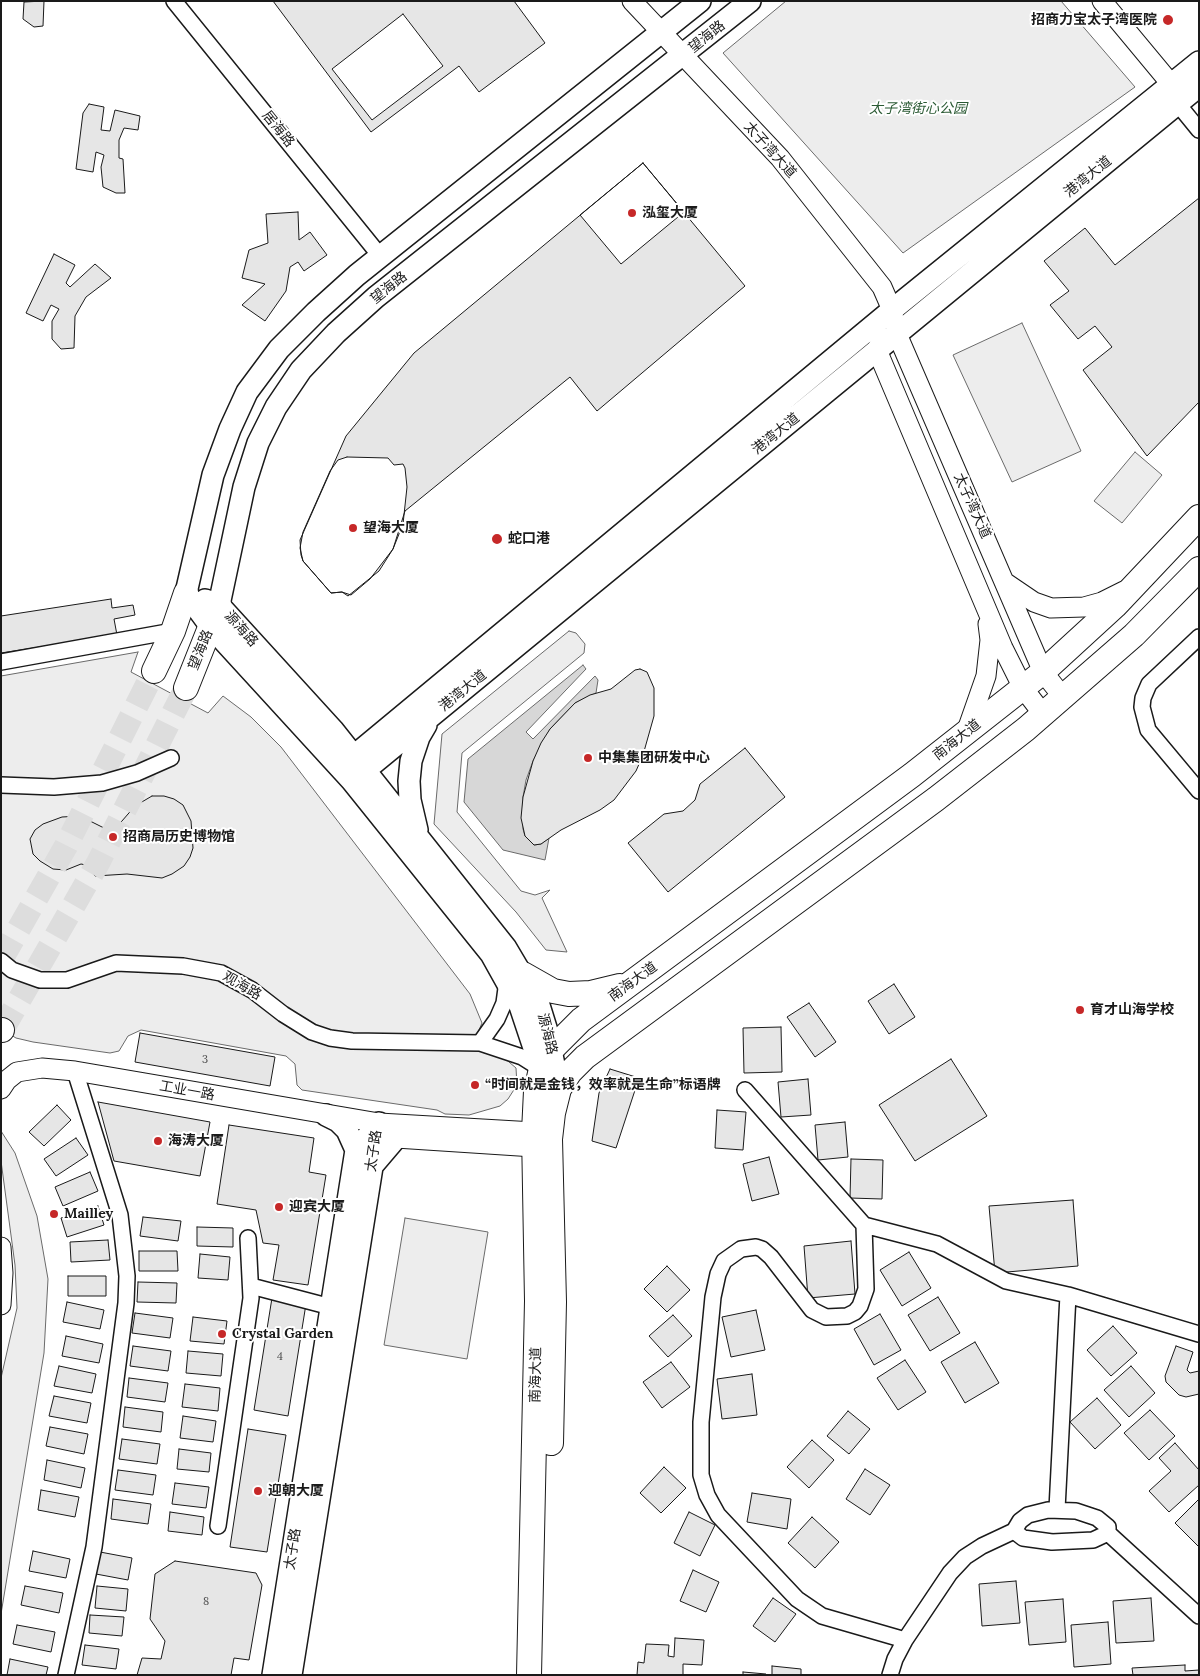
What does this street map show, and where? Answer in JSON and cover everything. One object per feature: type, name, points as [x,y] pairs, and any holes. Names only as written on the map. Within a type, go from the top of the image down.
[{"type":"main road","points":[[154,671],[173,631],[186,593],[213,475],[247,392],[279,350],[316,312],[381,257],[700,1]]},
{"type":"main road","name":"望海路","points":[[186,688],[218,605],[244,487],[258,443],[276,407],[301,370],[336,333],[376,297],[683,56],[750,1]]},
{"type":"main road","name":"港湾大道","points":[[357,769],[430,718],[897,334],[1174,94],[1199,62]]},
{"type":"main road","name":"港湾大道","points":[[357,769],[892,310],[1174,94],[1199,86]]},
{"type":"main road","name":"南海大道","points":[[545,1675],[554,1302],[536,1092],[546,1060],[581,1020],[966,734],[1043,672],[1136,584],[1199,517]]},
{"type":"main road","name":"南海大道","points":[[529,1675],[539,1139],[553,1113],[559,1089],[570,1072],[585,1056],[936,799],[1043,714],[1134,635],[1199,570]]},
{"type":"main road","name":"源海路","points":[[186,593],[218,605],[333,730],[357,769],[473,930],[538,1002],[546,1060],[559,1089]]},
{"type":"main road","name":"源海路","points":[[186,593],[211,627],[357,769],[421,840],[486,921],[515,978]]},
{"type":"main road","points":[[421,840],[414,820],[409,781],[411,761],[419,737],[430,718]]},
{"type":"main road","points":[[515,978],[553,991],[569,994],[590,993],[634,981]]},
{"type":"main road","points":[[326,1115],[338,1121],[347,1130],[356,1150]]},
{"type":"main road","name":"太子路","points":[[273,1675],[356,1150],[379,1123]]},
{"type":"main road","name":"太子路","points":[[291,1675],[379,1123]]},
{"type":"main road","points":[[373,1166],[396,1138]]},
{"type":"street","name":"居海路","points":[[174,1],[381,257]]},
{"type":"street","name":"太子湾大道","points":[[632,1],[780,158],[882,286],[892,310],[897,334],[1043,672],[1063,697]]},
{"type":"street","points":[[1102,1],[1174,94],[1199,130]]},
{"type":"street","points":[[877,350],[892,310]]},
{"type":"street","name":"太子湾大道","points":[[877,350],[985,606],[1022,688],[1043,714]]},
{"type":"street","points":[[1006,584],[1034,602],[1051,608],[1067,609],[1102,602],[1136,584]]},
{"type":"street","points":[[966,734],[983,688],[989,660],[990,640],[985,606]]},
{"type":"street","points":[[1,662],[173,631]]},
{"type":"street","points":[[1199,637],[1149,684],[1143,698],[1142,707],[1148,730],[1199,791]]},
{"type":"street","points":[[1,786],[54,787],[102,783],[137,773],[171,758]]},
{"type":"street","name":"观海路","points":[[1,961],[12,970],[40,980],[67,980],[116,963],[183,966],[222,973],[252,990],[283,1014],[312,1032],[330,1038],[352,1041],[480,1043],[522,1056],[546,1060]]},
{"type":"street","points":[[480,1043],[497,1019],[515,978]]},
{"type":"street","name":"工业一路","points":[[1,1089],[7,1080],[17,1072],[27,1069],[75,1071],[379,1123],[539,1139]]},
{"type":"street","points":[[66,1675],[94,1547],[126,1303],[127,1276],[120,1215],[75,1071]]},
{"type":"street","points":[[745,1090],[864,1225],[938,1244],[1006,1281],[1068,1295],[1199,1334]]},
{"type":"street","points":[[379,1123],[396,1138],[539,1139]]},
{"type":"street","points":[[864,1225],[866,1288],[860,1306],[855,1312],[847,1316],[837,1318],[818,1315],[806,1304],[771,1257],[762,1249],[756,1247],[740,1249],[724,1261],[716,1279],[713,1297],[701,1422],[701,1475],[707,1495],[718,1514],[797,1599],[822,1616],[905,1640]]},
{"type":"street","points":[[218,1526],[251,1298],[248,1238]]},
{"type":"street","points":[[1,1247],[1,1305]]},
{"type":"street","points":[[250,1286],[331,1307]]},
{"type":"street","points":[[1057,1509],[1068,1295]]},
{"type":"street","points":[[890,1675],[895,1659],[905,1640],[935,1593],[960,1562],[982,1546],[1014,1531],[1020,1521],[1028,1515],[1057,1509],[1076,1511],[1097,1518],[1108,1527],[1108,1533],[1199,1616]]},
{"type":"street","points":[[1014,1531],[1023,1538],[1052,1542],[1093,1540],[1108,1533]]},
{"type":"green space","name":"太子湾街心公园","points":[[786,1],[1061,1],[1135,87],[903,253],[723,53]]},
{"type":"green space","points":[[1022,323],[1081,451],[1012,482],[953,355]]},
{"type":"green space","points":[[1135,452],[1162,475],[1122,523],[1094,501]]},
{"type":"green space","points":[[569,631],[576,633],[585,644],[584,653],[462,753],[457,812],[521,891],[535,895],[550,890],[542,898],[567,952],[546,950],[516,912],[434,824],[442,734]]},
{"type":"green space","points":[[138,652],[131,672],[208,713],[223,696],[251,717],[281,747],[470,994],[482,1023],[476,1037],[477,1047],[484,1053],[502,1056],[516,1068],[517,1085],[508,1099],[500,1106],[469,1115],[445,1114],[437,1110],[302,1090],[297,1085],[295,1064],[286,1056],[141,1030],[128,1036],[119,1051],[110,1053],[33,1042],[16,1038],[1,1029],[1,676]]},
{"type":"green space","points":[[1,1131],[15,1153],[37,1216],[48,1279],[44,1353],[1,1614],[1,1378],[17,1308],[15,1265],[1,1161]]},
{"type":"green space","points":[[405,1218],[488,1232],[467,1359],[384,1345]]},
{"type":"shaded area","points":[[583,665],[586,669],[526,732],[533,739],[595,676],[598,680],[596,693],[575,703],[550,729],[533,761],[526,780],[523,797],[523,829],[525,836],[534,845],[541,844],[549,838],[545,860],[503,850],[464,802],[468,759]]},
{"type":"building","points":[[44,1],[43,26],[34,27],[23,19],[24,2]]},
{"type":"building","points":[[273,1],[514,1],[545,43],[479,92],[459,66],[371,132]]},
{"type":"building","points":[[403,14],[443,66],[372,120],[332,69]]},
{"type":"building","points":[[89,104],[104,107],[101,130],[110,131],[115,110],[140,116],[138,130],[124,128],[119,140],[119,158],[123,159],[125,193],[116,193],[103,187],[101,167],[104,155],[96,152],[93,172],[76,169],[83,113]]},
{"type":"building","points":[[643,163],[745,286],[597,411],[570,377],[405,511],[393,549],[370,579],[351,595],[342,592],[331,593],[303,561],[300,540],[346,436],[414,353]]},
{"type":"building","name":"泓玺大厦","points":[[643,163],[684,212],[621,264],[580,215]]},
{"type":"building","points":[[1199,198],[1199,402],[1147,456],[1083,370],[1112,347],[1095,326],[1078,339],[1050,305],[1069,291],[1044,261],[1085,228],[1115,265]]},
{"type":"building","points":[[298,212],[299,240],[310,232],[327,255],[304,271],[298,262],[290,267],[286,291],[265,321],[242,305],[265,284],[242,278],[249,250],[268,243],[266,214]]},
{"type":"building","points":[[54,254],[75,265],[66,283],[70,287],[95,264],[111,278],[86,297],[75,316],[74,348],[61,349],[52,339],[52,321],[59,309],[51,305],[43,321],[26,313]]},
{"type":"building","name":"望海大厦","points":[[347,457],[388,458],[394,465],[403,464],[407,487],[403,524],[393,549],[379,571],[348,596],[342,592],[331,593],[303,561],[300,548],[303,532],[330,471],[338,460]]},
{"type":"building","points":[[111,599],[112,608],[133,605],[135,615],[114,619],[117,635],[1,653],[1,616]]},
{"type":"building","name":"中集集团研发中心","points":[[640,669],[647,672],[654,688],[654,716],[643,755],[636,771],[614,800],[600,810],[561,830],[541,844],[534,845],[525,836],[521,818],[523,797],[533,761],[541,743],[550,729],[575,703],[590,695],[611,689],[635,670]]},
{"type":"building","points":[[745,748],[785,797],[668,892],[628,843],[664,814],[683,811],[695,800],[700,784]]},
{"type":"building","name":"招商局历史博物馆","points":[[152,796],[164,796],[174,799],[183,805],[191,821],[193,848],[190,857],[184,866],[172,874],[162,878],[127,874],[95,876],[86,865],[81,864],[66,870],[53,869],[33,854],[30,839],[35,830],[43,824],[62,817],[80,816],[110,831],[115,829],[135,806]]},
{"type":"building","points":[[894,984],[915,1017],[889,1034],[868,1001]]},
{"type":"building","points":[[809,1003],[836,1042],[815,1057],[787,1017]]},
{"type":"building","points":[[781,1027],[782,1072],[744,1073],[743,1028]]},
{"type":"building","points":[[140,1033],[275,1057],[270,1086],[135,1062]]},
{"type":"building","points":[[951,1059],[987,1116],[915,1161],[879,1105]]},
{"type":"building","points":[[610,1069],[639,1078],[616,1148],[592,1141],[599,1093]]},
{"type":"building","points":[[808,1079],[811,1115],[781,1117],[778,1082]]},
{"type":"building","name":"海涛大厦","points":[[98,1102],[210,1122],[200,1176],[114,1161]]},
{"type":"building","points":[[57,1105],[71,1120],[44,1146],[29,1132]]},
{"type":"building","points":[[717,1110],[746,1112],[743,1150],[715,1148]]},
{"type":"building","points":[[845,1122],[848,1157],[818,1160],[815,1125]]},
{"type":"building","name":"迎宾大厦","points":[[229,1125],[314,1138],[309,1172],[326,1175],[308,1285],[273,1280],[279,1245],[263,1243],[256,1210],[217,1204]]},
{"type":"building","points":[[76,1138],[88,1155],[56,1176],[44,1159]]},
{"type":"building","points":[[769,1157],[779,1194],[752,1201],[743,1164]]},
{"type":"building","points":[[851,1159],[883,1160],[882,1199],[850,1198]]},
{"type":"building","points":[[90,1172],[98,1191],[63,1206],[55,1187]]},
{"type":"building","points":[[1073,1200],[1078,1266],[995,1273],[989,1206]]},
{"type":"building","points":[[98,1206],[104,1225],[67,1237],[61,1218]]},
{"type":"building","points":[[143,1217],[181,1221],[178,1241],[140,1236]]},
{"type":"building","points":[[197,1227],[233,1228],[233,1247],[197,1246]]},
{"type":"building","points":[[108,1240],[110,1260],[71,1262],[70,1242]]},
{"type":"building","points":[[851,1241],[855,1294],[808,1298],[804,1246]]},
{"type":"building","points":[[139,1251],[177,1251],[178,1271],[139,1271]]},
{"type":"building","points":[[909,1252],[931,1288],[902,1306],[880,1270]]},
{"type":"building","points":[[200,1254],[230,1257],[228,1280],[198,1278]]},
{"type":"building","points":[[667,1266],[690,1290],[667,1312],[644,1289]]},
{"type":"building","points":[[68,1276],[106,1276],[106,1296],[68,1296]]},
{"type":"building","points":[[138,1282],[177,1283],[176,1303],[137,1302]]},
{"type":"building","points":[[938,1297],[960,1333],[930,1351],[908,1315]]},
{"type":"building","points":[[272,1298],[306,1304],[288,1416],[254,1410]]},
{"type":"building","points":[[67,1302],[104,1310],[100,1329],[63,1322]]},
{"type":"building","points":[[756,1310],[765,1350],[731,1357],[722,1317]]},
{"type":"building","points":[[135,1313],[173,1318],[170,1338],[132,1333]]},
{"type":"building","points":[[880,1314],[901,1350],[874,1365],[854,1329]]},
{"type":"building","points":[[673,1315],[692,1336],[668,1357],[649,1336]]},
{"type":"building","points":[[193,1317],[227,1321],[224,1344],[190,1341]]},
{"type":"building","points":[[1113,1326],[1137,1353],[1111,1376],[1087,1350]]},
{"type":"building","points":[[66,1336],[103,1344],[99,1363],[62,1356]]},
{"type":"building","points":[[975,1342],[999,1383],[965,1403],[941,1362]]},
{"type":"building","points":[[133,1346],[171,1351],[168,1371],[130,1366]]},
{"type":"building","points":[[1176,1346],[1193,1352],[1187,1370],[1190,1373],[1199,1371],[1199,1394],[1186,1397],[1179,1395],[1166,1382],[1165,1376]]},
{"type":"building","points":[[188,1351],[223,1354],[221,1376],[186,1373]]},
{"type":"building","points":[[905,1360],[926,1392],[898,1410],[877,1378]]},
{"type":"building","points":[[671,1362],[690,1387],[662,1408],[643,1382]]},
{"type":"building","points":[[59,1366],[96,1374],[92,1393],[54,1386]]},
{"type":"building","points":[[1131,1366],[1155,1393],[1129,1417],[1104,1390]]},
{"type":"building","points":[[752,1374],[757,1415],[722,1419],[717,1379]]},
{"type":"building","points":[[129,1378],[168,1383],[165,1402],[127,1397]]},
{"type":"building","points":[[185,1384],[220,1388],[218,1411],[182,1407]]},
{"type":"building","points":[[54,1396],[91,1403],[87,1423],[49,1416]]},
{"type":"building","points":[[1097,1398],[1121,1425],[1095,1449],[1070,1422]]},
{"type":"building","points":[[125,1407],[163,1412],[161,1432],[123,1427]]},
{"type":"building","points":[[1150,1410],[1175,1436],[1149,1460],[1124,1433]]},
{"type":"building","points":[[848,1411],[870,1429],[849,1454],[827,1436]]},
{"type":"building","points":[[183,1416],[216,1421],[213,1442],[180,1438]]},
{"type":"building","points":[[50,1427],[88,1434],[84,1454],[46,1446]]},
{"type":"building","name":"迎朝大厦","points":[[248,1429],[286,1435],[267,1552],[230,1547]]},
{"type":"building","points":[[122,1439],[160,1444],[157,1464],[119,1459]]},
{"type":"building","points":[[812,1440],[834,1460],[809,1488],[787,1467]]},
{"type":"building","points":[[1175,1443],[1199,1470],[1199,1485],[1169,1512],[1149,1491],[1171,1471],[1159,1458]]},
{"type":"building","points":[[179,1449],[211,1453],[209,1472],[177,1469]]},
{"type":"building","points":[[47,1460],[85,1468],[81,1488],[44,1480]]},
{"type":"building","points":[[664,1467],[686,1488],[661,1513],[640,1493]]},
{"type":"building","points":[[865,1469],[890,1485],[870,1515],[846,1499]]},
{"type":"building","points":[[118,1470],[156,1475],[153,1495],[115,1490]]},
{"type":"building","points":[[175,1483],[209,1487],[206,1508],[172,1504]]},
{"type":"building","points":[[41,1490],[79,1497],[75,1517],[38,1510]]},
{"type":"building","points":[[752,1493],[791,1499],[787,1529],[747,1522]]},
{"type":"building","points":[[113,1499],[151,1504],[148,1524],[111,1519]]},
{"type":"building","points":[[1199,1499],[1199,1545],[1198,1546],[1175,1523]]},
{"type":"building","points":[[170,1512],[204,1517],[202,1535],[168,1531]]},
{"type":"building","points":[[689,1512],[715,1525],[700,1556],[674,1543]]},
{"type":"building","points":[[812,1517],[839,1542],[815,1568],[788,1543]]},
{"type":"building","points":[[33,1551],[70,1559],[66,1578],[29,1571]]},
{"type":"building","points":[[100,1552],[132,1558],[128,1580],[96,1574]]},
{"type":"building","points":[[175,1561],[256,1573],[262,1585],[249,1660],[234,1658],[231,1675],[137,1675],[142,1658],[161,1659],[165,1641],[150,1619],[155,1574]]},
{"type":"building","points":[[693,1570],[719,1582],[706,1612],[680,1601]]},
{"type":"building","points":[[1016,1581],[1020,1623],[982,1626],[979,1584]]},
{"type":"building","points":[[25,1586],[63,1593],[59,1613],[21,1605]]},
{"type":"building","points":[[97,1586],[128,1589],[126,1611],[95,1608]]},
{"type":"building","points":[[773,1598],[796,1614],[775,1642],[753,1626]]},
{"type":"building","points":[[1151,1598],[1154,1641],[1116,1643],[1113,1601]]},
{"type":"building","points":[[1063,1599],[1066,1642],[1029,1645],[1025,1602]]},
{"type":"building","points":[[90,1615],[124,1617],[122,1636],[89,1633]]},
{"type":"building","points":[[1108,1622],[1111,1664],[1074,1667],[1071,1625]]},
{"type":"building","points":[[17,1625],[55,1632],[51,1652],[13,1644]]},
{"type":"building","points":[[675,1638],[704,1640],[702,1665],[683,1664],[683,1675],[637,1675],[638,1662],[644,1663],[646,1644],[669,1645],[668,1656],[674,1657]]},
{"type":"building","points":[[85,1645],[119,1649],[116,1669],[82,1665]]},
{"type":"building","points":[[10,1659],[48,1667],[46,1675],[7,1675]]},
{"type":"building","points":[[1185,1665],[1185,1671],[1199,1670],[1199,1675],[1133,1675],[1132,1668]]},
{"type":"building","points":[[772,1666],[801,1669],[801,1675],[772,1675]]},
{"type":"building","points":[[743,1672],[766,1674],[766,1675],[743,1675]]},
{"type":"tunnel","points":[[1,960],[66,846],[154,671]]},
{"type":"tunnel","points":[[2,1030],[98,863],[186,688]]},
{"type":"place","name":"招商力宝太子湾医院","points":[[1168,20]]},
{"type":"place","name":"泓玺大厦","points":[[632,213]]},
{"type":"place","name":"望海大厦","points":[[353,528]]},
{"type":"place","name":"蛇口港","points":[[497,539]]},
{"type":"place","name":"中集集团研发中心","points":[[588,758]]},
{"type":"place","name":"招商局历史博物馆","points":[[113,837]]},
{"type":"place","name":"育才山海学校","points":[[1080,1010]]},
{"type":"place","name":"“时间就是金钱，效率就是生命”标语牌","points":[[475,1085]]},
{"type":"place","name":"海涛大厦","points":[[158,1141]]},
{"type":"place","name":"迎宾大厦","points":[[279,1207]]},
{"type":"place","name":"Mailley","points":[[54,1214]]},
{"type":"place","name":"Crystal Garden","points":[[222,1334]]},
{"type":"place","name":"迎朝大厦","points":[[258,1491]]}]
